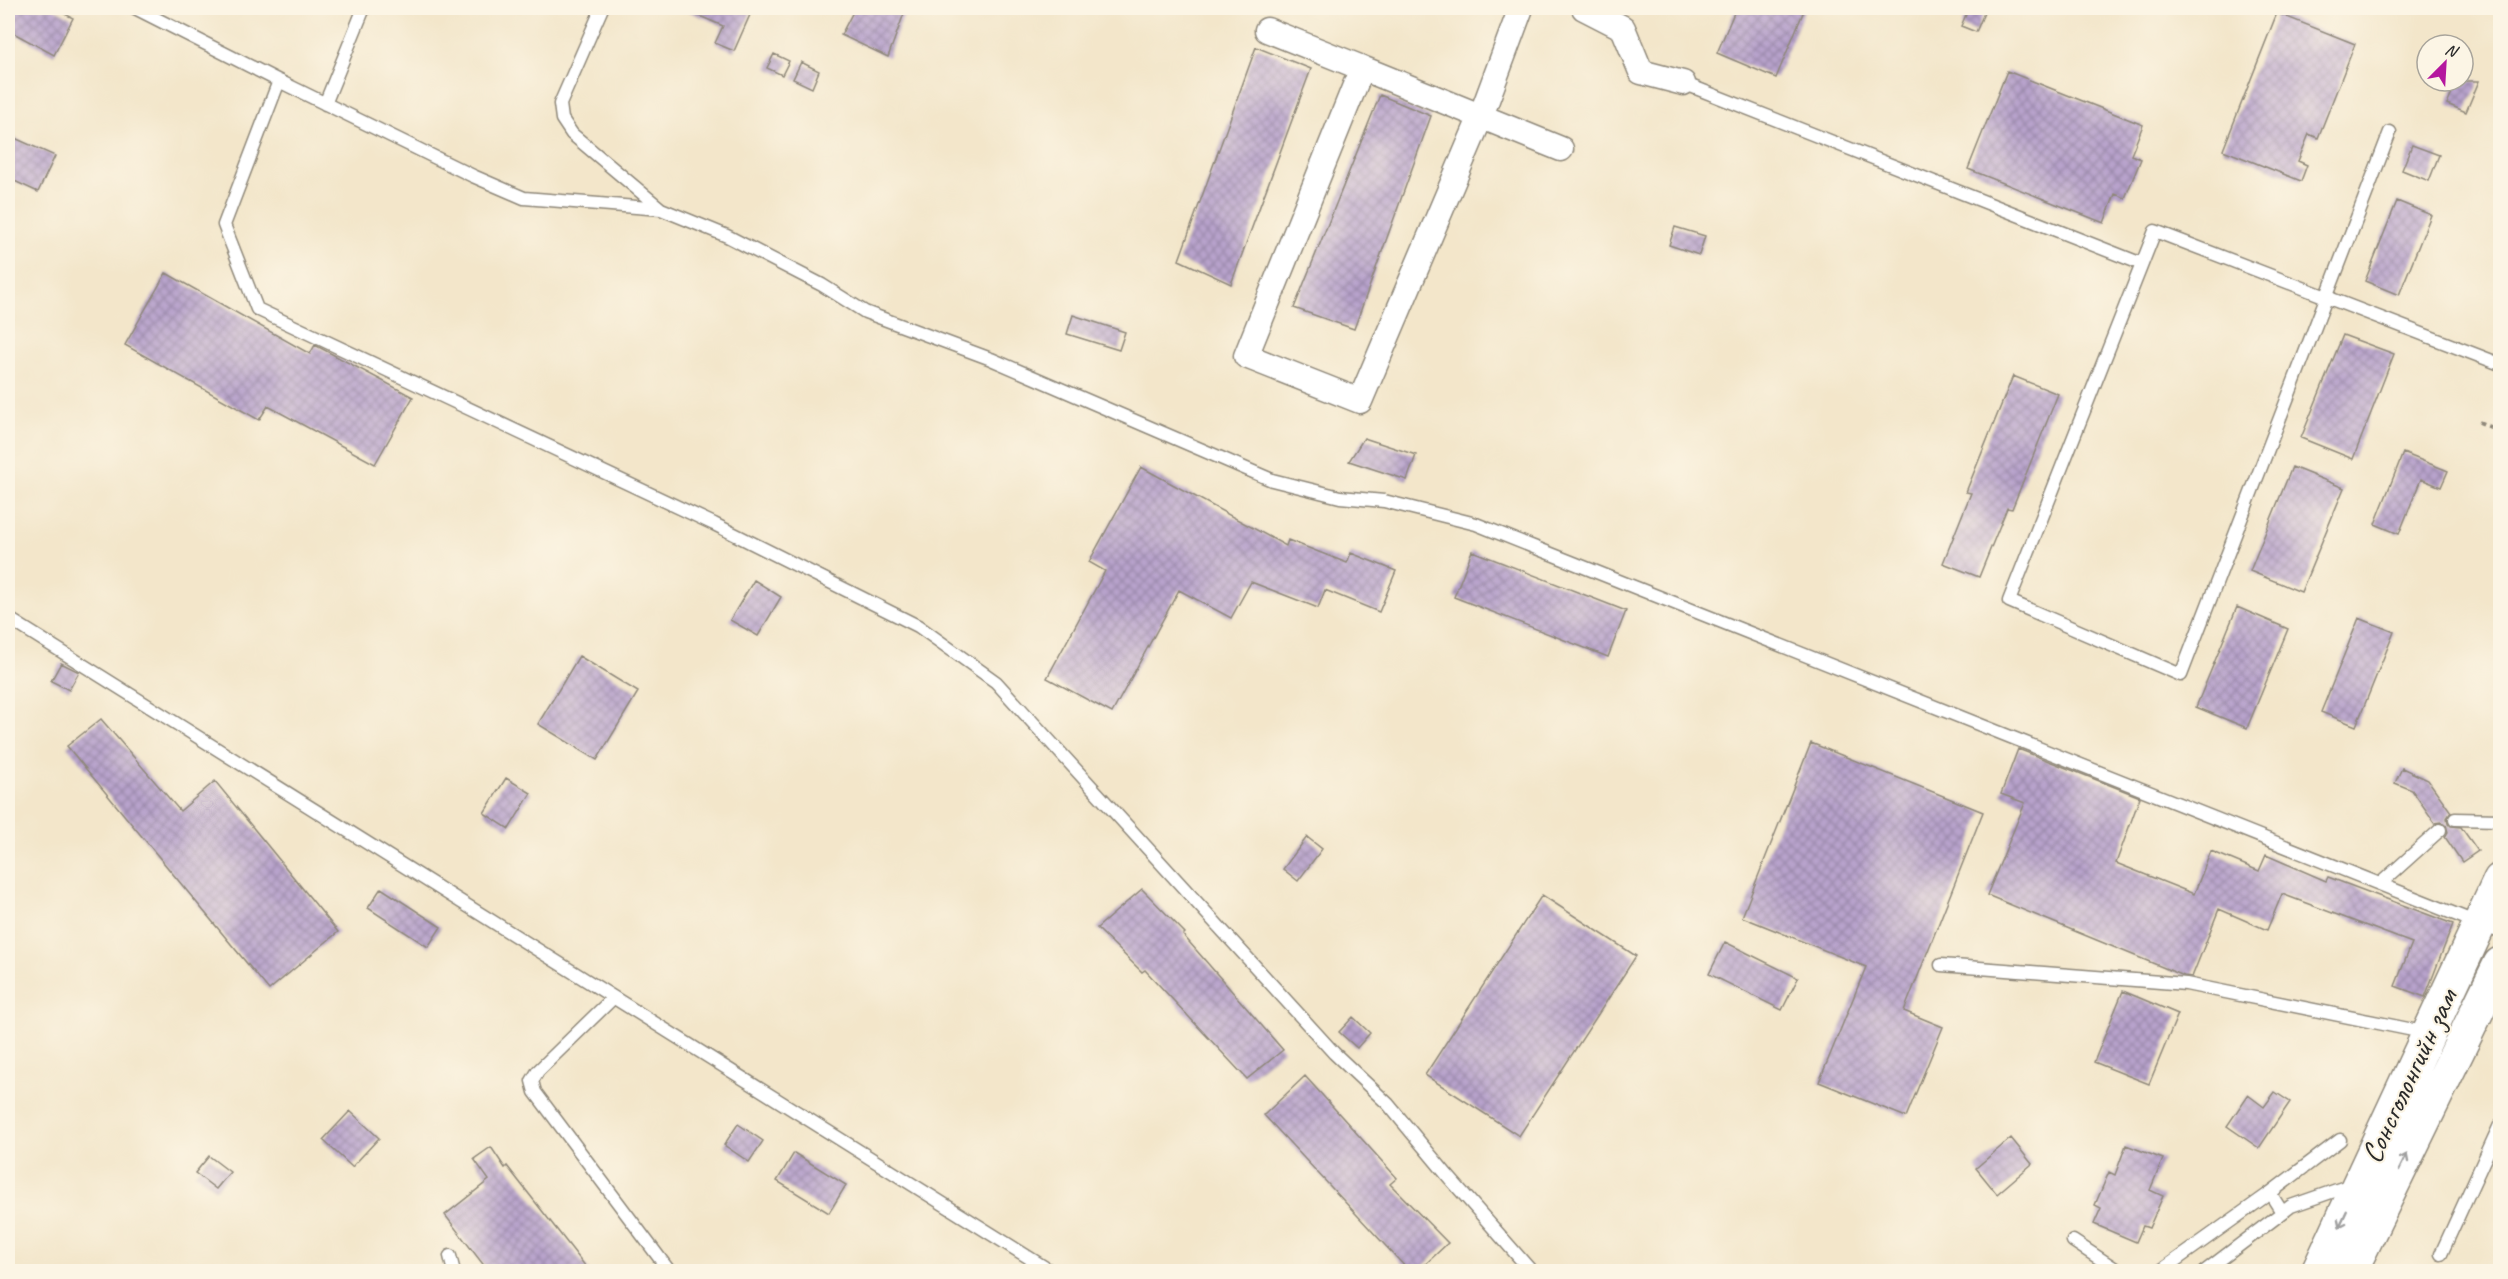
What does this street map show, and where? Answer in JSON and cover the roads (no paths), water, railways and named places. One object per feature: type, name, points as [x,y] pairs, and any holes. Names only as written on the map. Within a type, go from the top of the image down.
[{"type":"main road","name":"Сонсголонгийн зам","points":[[2318,1272],[2429,1034],[2490,928],[2500,880]]},
{"type":"main road","name":"Сонсголонгийн зам","points":[[2350,1272],[2500,964]]},
{"type":"street","points":[[1362,68],[1246,356],[1360,401],[1481,116],[1521,8]]},
{"type":"street","points":[[1584,8],[1623,28],[1641,72],[1683,83]]},
{"type":"street","points":[[1267,30],[1561,149]]},
{"type":"lane","points":[[135,8],[325,104],[473,176],[524,198],[661,209],[727,236],[822,285],[865,312],[991,360],[1272,480],[1340,497],[1384,501],[1476,524],[2490,928]]},
{"type":"lane","points":[[325,104],[364,8]]},
{"type":"lane","points":[[602,8],[560,104],[562,119],[572,134],[661,209]]},
{"type":"lane","points":[[279,81],[224,225],[257,309],[714,524],[918,626],[996,682],[1334,1053],[1388,1104],[1532,1272]]},
{"type":"lane","points":[[1683,83],[2142,264]]},
{"type":"lane","points":[[2390,132],[2328,296],[2181,675],[2008,601],[2155,231],[2328,296],[2500,364]]},
{"type":"lane","points":[[8,618],[1052,1272]]},
{"type":"lane","points":[[2456,819],[2500,820]]},
{"type":"lane","points":[[2380,884],[2440,830]]},
{"type":"lane","points":[[1941,965],[2186,984],[2429,1034]]},
{"type":"lane","points":[[613,998],[538,1071],[532,1081],[535,1092],[670,1272]]},
{"type":"lane","points":[[2441,1254],[2500,1125]]},
{"type":"lane","points":[[2158,1272],[2270,1193],[2340,1140]]},
{"type":"lane","points":[[2204,1272],[2291,1206],[2361,1181]]},
{"type":"lane","points":[[2270,1193],[2282,1212]]},
{"type":"lane","points":[[2073,1242],[2120,1272]]},
{"type":"lane","points":[[450,1256],[454,1272]]}]
